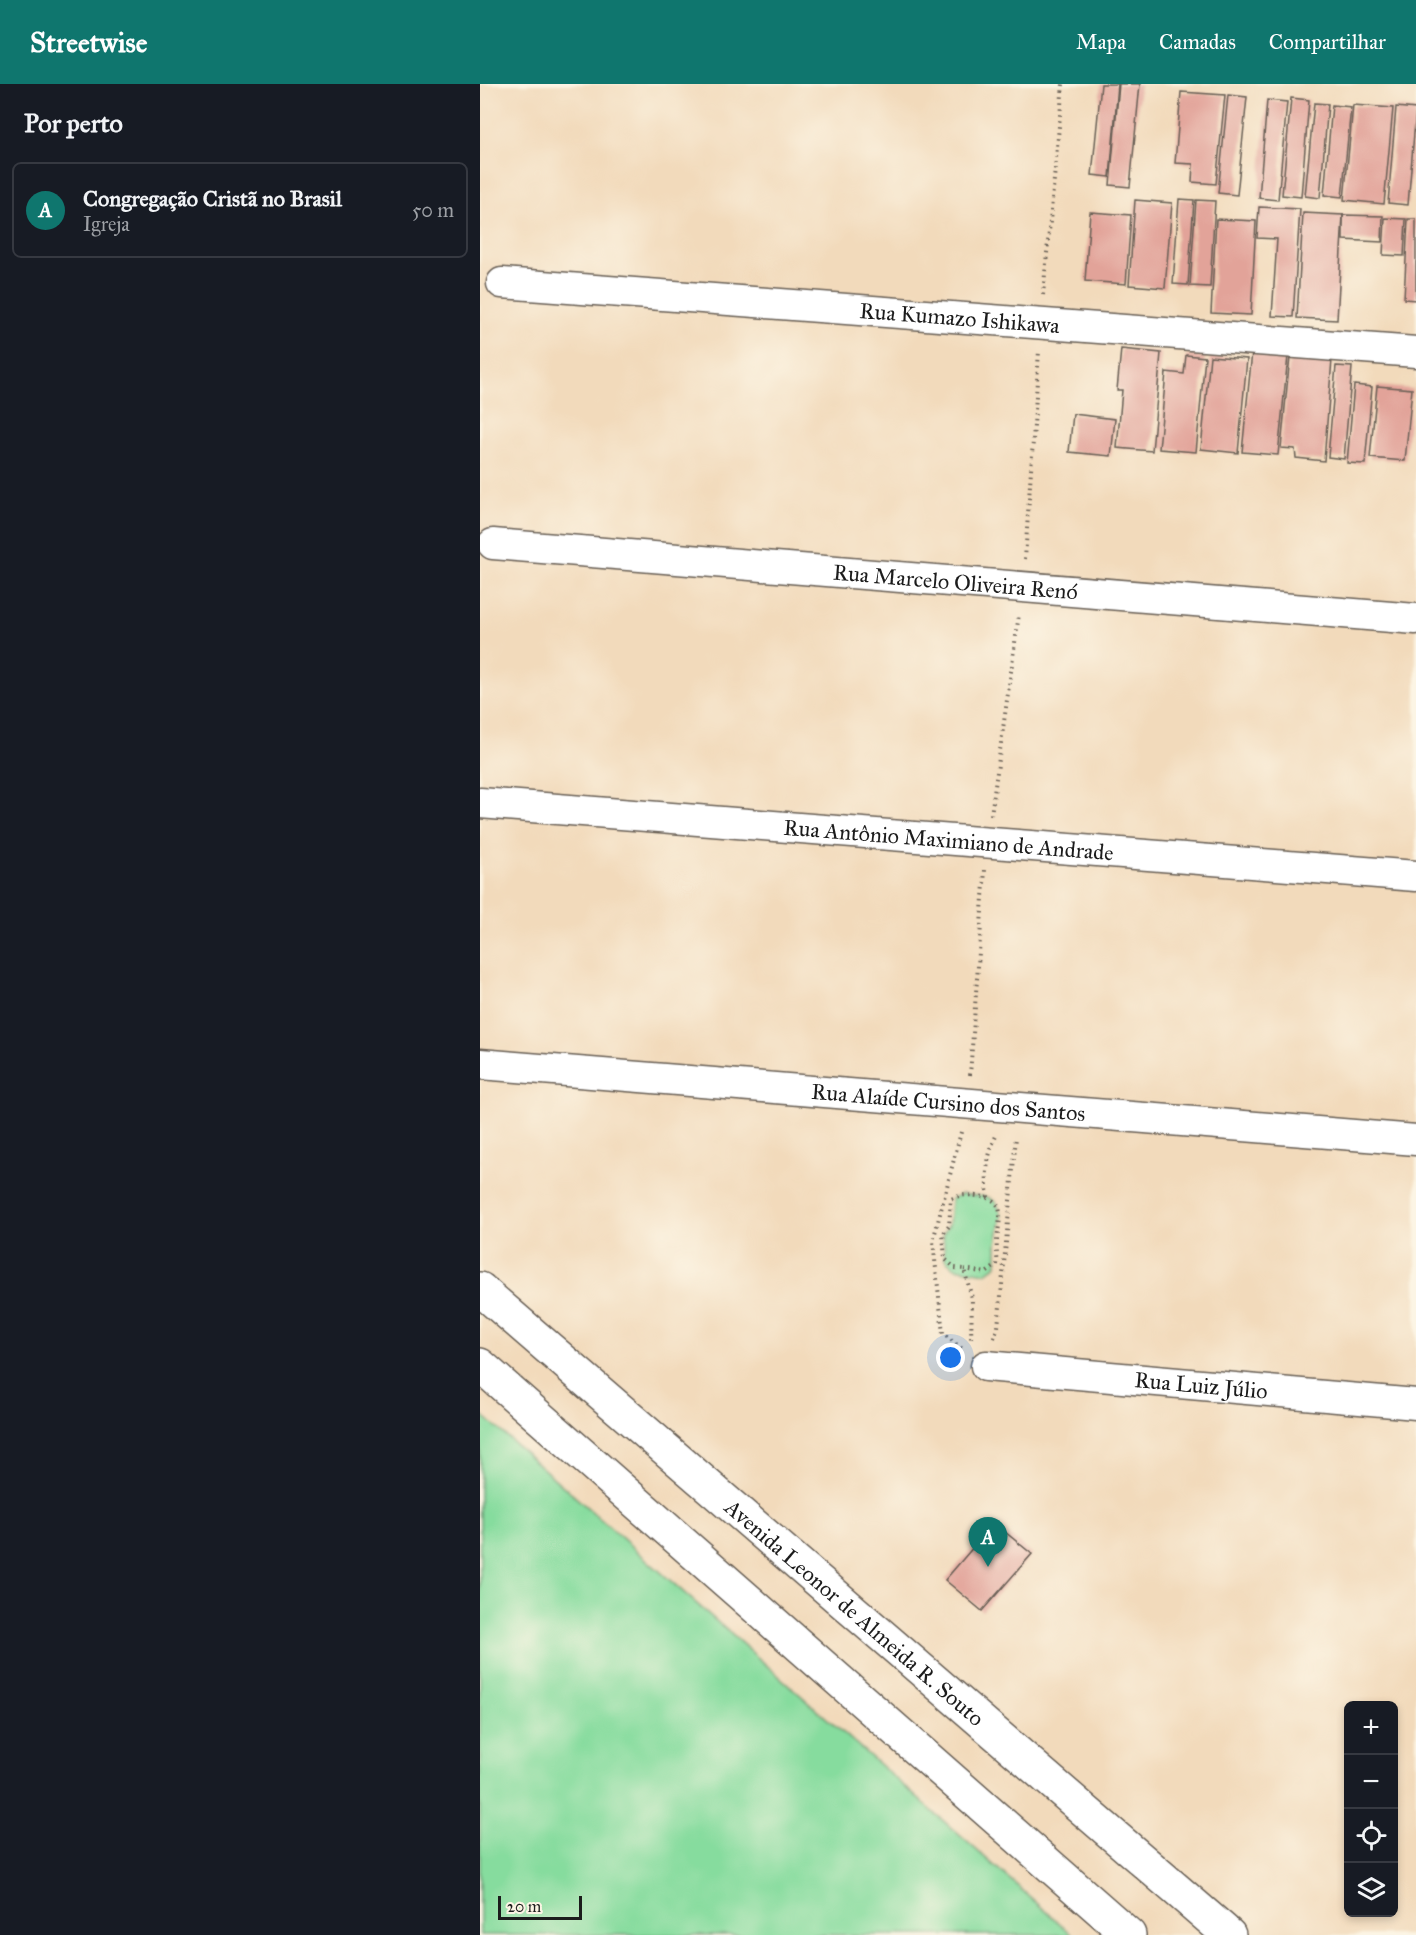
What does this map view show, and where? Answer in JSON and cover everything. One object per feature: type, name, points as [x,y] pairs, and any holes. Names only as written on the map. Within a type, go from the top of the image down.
[{"type":"main road","name":"Avenida Leonor de Almeida R. Souto","points":[[480,1288],[1229,1935]]},
{"type":"main road","points":[[480,1365],[1129,1935]]},
{"type":"street","name":"Rua Kumazo Ishikawa","points":[[502,283],[1416,352]]},
{"type":"street","name":"Rua Marcelo Oliveira Renó","points":[[493,544],[1416,619]]},
{"type":"street","name":"Rua Antônio Maximiano de Andrade","points":[[480,802],[1416,876]]},
{"type":"street","name":"Rua Alaíde Cursino dos Santos","points":[[480,1064],[1416,1140]]},
{"type":"street","name":"Rua Luiz Júlio","points":[[978,1360],[1416,1404]]},
{"type":"path","points":[[988,1197],[986,1179],[992,1144],[1002,1124],[1019,1108]]},
{"type":"path","points":[[962,1194],[988,1197],[996,1202],[1002,1215],[997,1244],[997,1265],[986,1273],[964,1269],[955,1268],[945,1259],[943,1250],[943,1234],[949,1226],[951,1199],[962,1194]]},
{"type":"path","points":[[964,1269],[972,1298],[978,1360]]},
{"type":"green space","points":[[962,1194],[988,1197],[996,1202],[1002,1215],[997,1244],[997,1265],[986,1273],[955,1268],[945,1259],[943,1234],[949,1225],[951,1199]]},
{"type":"green space","points":[[480,1413],[1073,1935],[480,1935]]},
{"type":"building","points":[[1101,84],[1118,84],[1110,177],[1092,175]]},
{"type":"building","points":[[1119,84],[1140,84],[1130,187],[1110,185]]},
{"type":"building","points":[[1181,92],[1225,95],[1216,184],[1192,182],[1193,164],[1175,163]]},
{"type":"building","points":[[1228,95],[1247,97],[1237,195],[1218,193]]},
{"type":"building","points":[[1291,98],[1309,100],[1301,197],[1282,195]]},
{"type":"building","points":[[1267,100],[1287,102],[1278,200],[1259,198]]},
{"type":"building","points":[[1314,103],[1328,104],[1320,198],[1305,196]]},
{"type":"building","points":[[1332,105],[1351,107],[1342,197],[1324,195]]},
{"type":"building","points":[[1353,105],[1393,108],[1384,204],[1344,200]]},
{"type":"building","points":[[1396,107],[1416,109],[1408,205],[1388,203]]},
{"type":"building","points":[[1179,199],[1194,200],[1188,285],[1173,284]]},
{"type":"building","points":[[1135,200],[1172,203],[1165,288],[1129,285]]},
{"type":"building","points":[[1196,200],[1215,201],[1210,287],[1190,286]]},
{"type":"building","points":[[1259,207],[1300,209],[1293,317],[1272,316],[1277,239],[1257,238]]},
{"type":"building","points":[[1090,212],[1131,215],[1126,284],[1085,281]]},
{"type":"building","points":[[1303,213],[1343,215],[1337,320],[1297,318]]},
{"type":"building","points":[[1343,215],[1383,216],[1382,242],[1343,240]]},
{"type":"building","points":[[1385,218],[1406,219],[1404,256],[1383,255]]},
{"type":"building","points":[[1216,219],[1256,221],[1251,315],[1211,313]]},
{"type":"building","points":[[1408,219],[1416,219],[1416,300],[1404,299]]},
{"type":"building","points":[[1121,349],[1161,353],[1152,451],[1117,448],[1122,390],[1117,390]]},
{"type":"building","points":[[1252,352],[1288,356],[1278,455],[1242,452]]},
{"type":"building","points":[[1186,355],[1205,357],[1196,452],[1159,449],[1166,372],[1184,374]]},
{"type":"building","points":[[1210,356],[1247,359],[1238,453],[1201,449]]},
{"type":"building","points":[[1290,356],[1332,359],[1324,461],[1296,458],[1295,449],[1281,448]]},
{"type":"building","points":[[1336,366],[1352,367],[1344,459],[1328,457]]},
{"type":"building","points":[[1354,385],[1372,387],[1365,464],[1347,463]]},
{"type":"building","points":[[1377,386],[1412,389],[1405,461],[1370,458]]},
{"type":"building","points":[[1073,414],[1115,419],[1111,456],[1069,452]]},
{"type":"building","points":[[994,1523],[1032,1554],[982,1611],[945,1580]]},
{"type":"place","name":"Congregação Cristã no Brasil","points":[[988,1567]]}]
